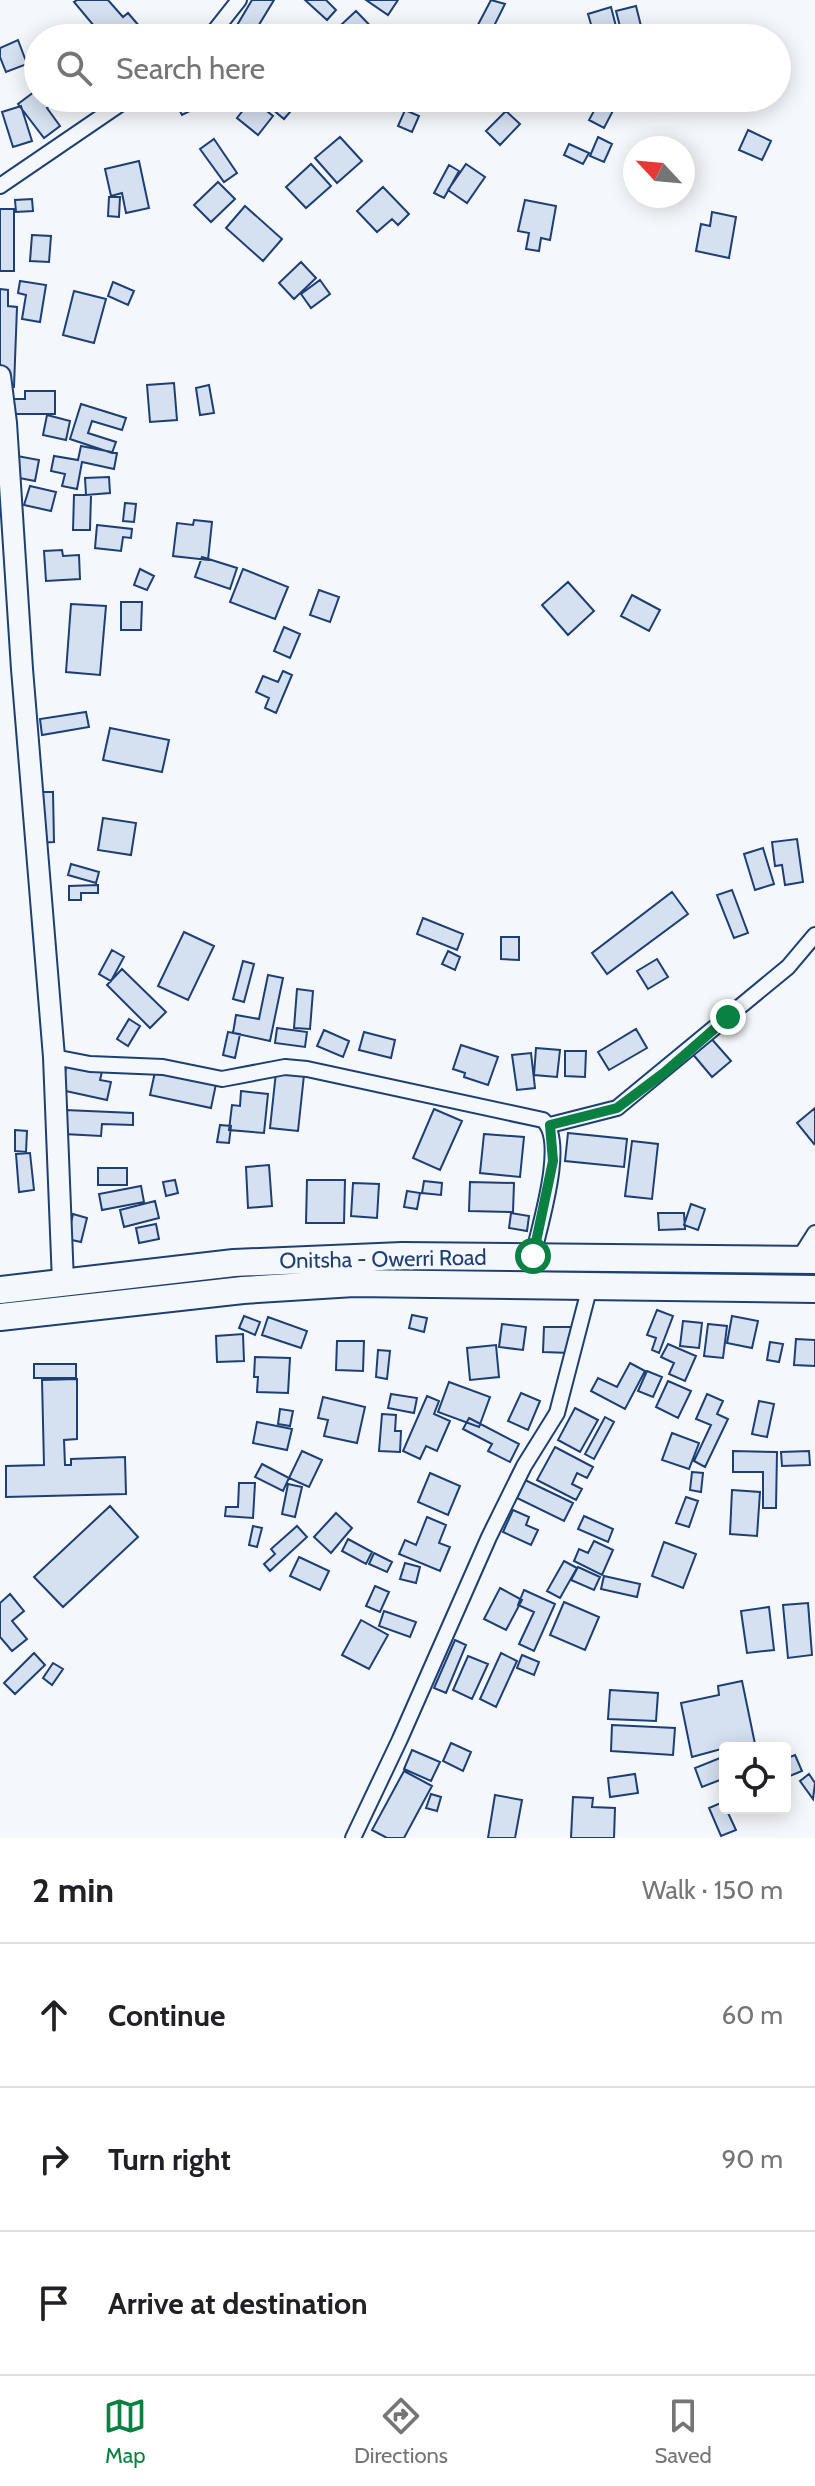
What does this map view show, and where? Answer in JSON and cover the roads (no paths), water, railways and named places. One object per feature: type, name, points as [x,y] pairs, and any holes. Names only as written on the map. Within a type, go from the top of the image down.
[{"type":"highway","name":"Onitsha - Owerri Road","points":[[0,1290],[234,1263],[402,1256],[806,1260]]},
{"type":"highway","name":"Onitsha - Owerri Road","points":[[0,1317],[243,1290],[354,1283],[815,1289]]},
{"type":"street","points":[[220,24],[239,0]]},
{"type":"street","points":[[0,186],[108,112]]},
{"type":"street","points":[[0,376],[54,1057],[63,1282]]},
{"type":"street","points":[[550,1125],[617,1108],[665,1072],[788,967],[815,935]]},
{"type":"street","points":[[54,1057],[90,1064],[163,1067],[222,1079],[285,1067],[307,1069],[543,1120],[550,1125],[553,1161],[533,1256]]},
{"type":"street","points":[[806,1260],[815,1233]]},
{"type":"street","points":[[353,1838],[489,1537],[524,1466],[557,1413],[590,1286]]}]
